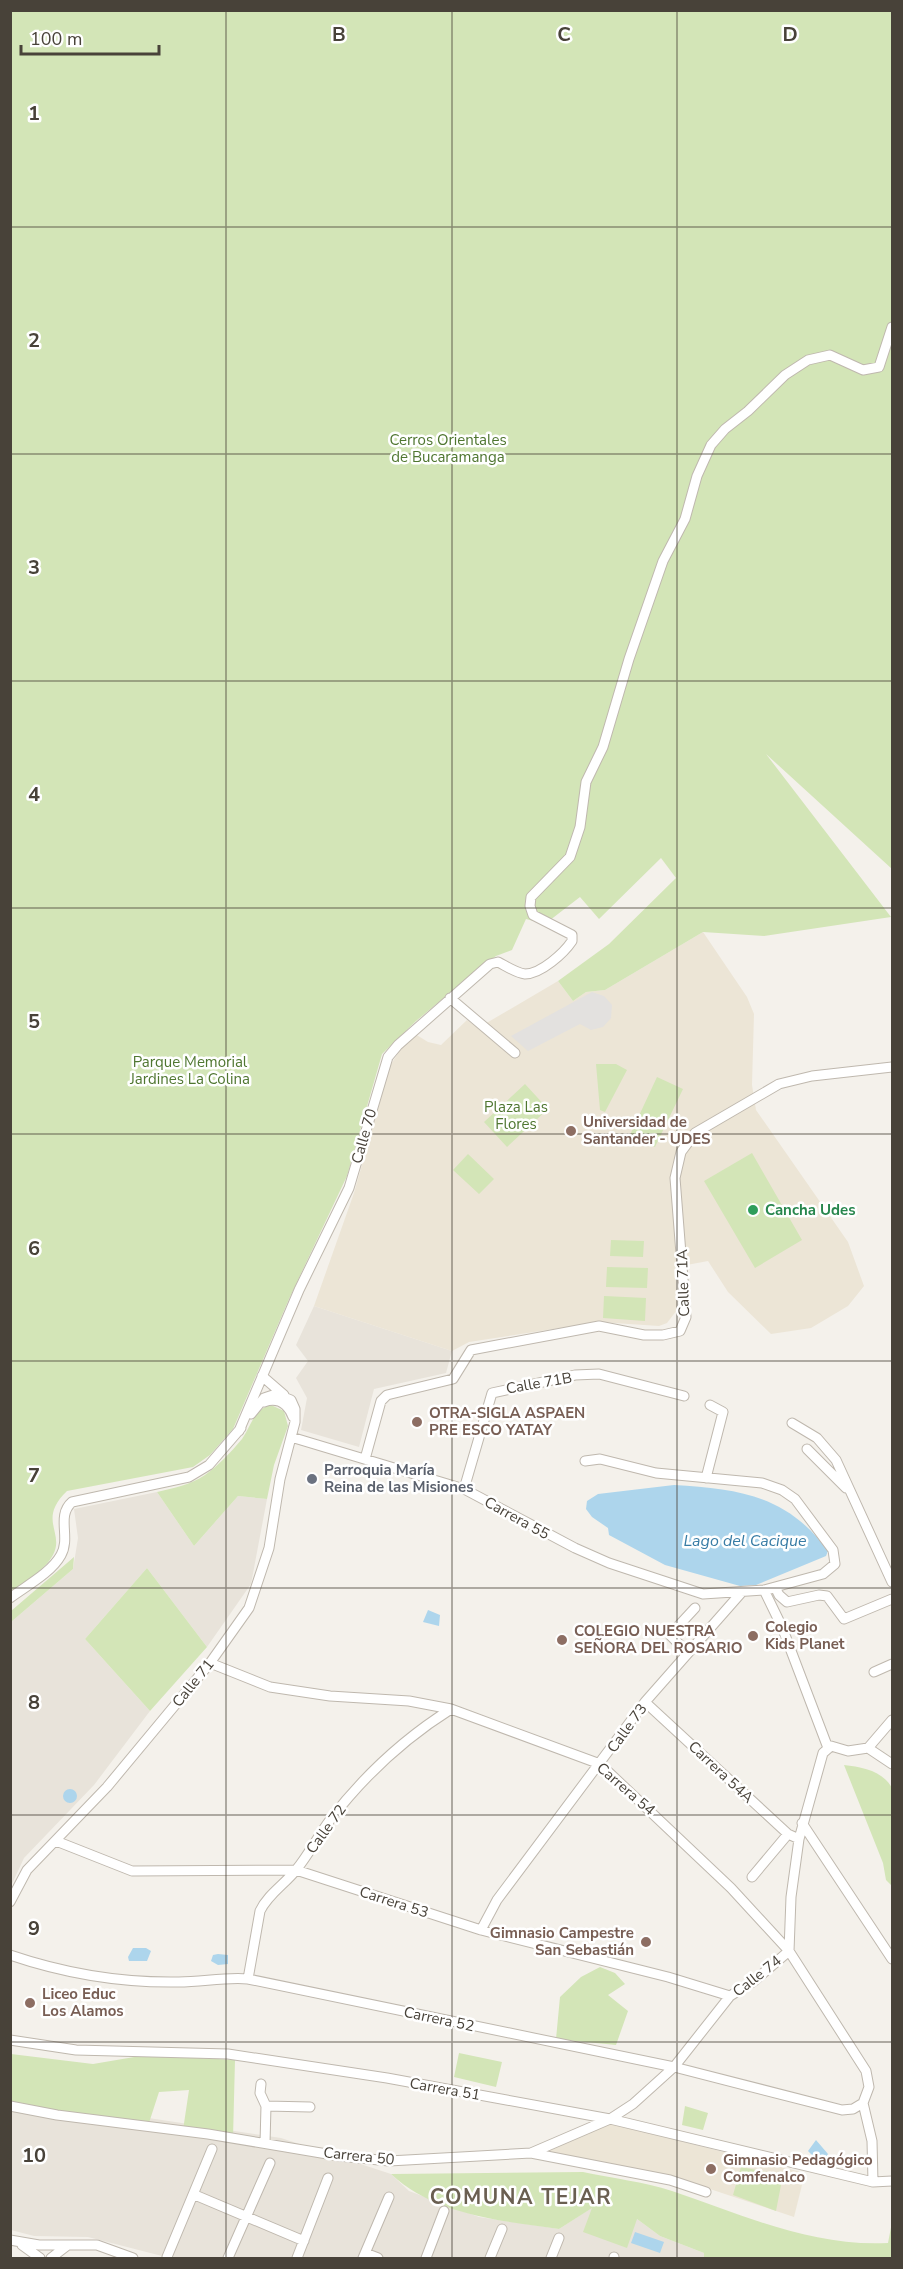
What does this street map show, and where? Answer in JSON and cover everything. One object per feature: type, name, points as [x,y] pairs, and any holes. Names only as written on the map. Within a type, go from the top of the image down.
[{"type":"street","name":"Calle 70","points":[[239,1431],[299,1290],[349,1188],[388,1057],[450,998],[494,962],[523,974],[537,970],[562,953],[573,938],[533,915],[530,906],[531,897],[570,857],[580,827],[586,782],[603,747],[629,659],[663,561],[686,519],[697,476],[711,445],[725,429],[748,411],[785,375],[808,360],[830,355],[863,370],[879,367],[892,327]]},
{"type":"street","points":[[450,998],[514,1053]]},
{"type":"street","name":"Calle 71A","points":[[365,1459],[381,1401],[387,1395],[453,1379],[471,1350],[599,1326],[644,1335],[663,1335],[680,1331],[686,1317],[675,1179],[681,1152],[695,1133],[779,1084],[812,1076],[892,1067]]},
{"type":"street","name":"Calle 71B","points":[[464,1489],[492,1392],[574,1375],[599,1374],[684,1396]]},
{"type":"street","points":[[262,1376],[293,1404],[295,1422]]},
{"type":"street","points":[[254,1408],[270,1395],[288,1398]]},
{"type":"street","points":[[254,1408],[267,1400],[275,1400],[290,1409],[295,1422]]},
{"type":"street","points":[[585,1461],[600,1459],[656,1473],[706,1478],[723,1412],[710,1405]]},
{"type":"street","name":"Calle 70","points":[[10,1598],[45,1572],[62,1554],[65,1542],[63,1516],[72,1502],[189,1477],[209,1465],[239,1431],[254,1408]]},
{"type":"street","name":"Calle 71","points":[[10,1902],[27,1869],[106,1787],[210,1663],[241,1622],[255,1593],[269,1548],[280,1479],[295,1422]]},
{"type":"street","points":[[792,1424],[827,1447],[892,1582]]},
{"type":"street","name":"Carrera 55","points":[[291,1437],[464,1489],[556,1539],[609,1563],[703,1594],[741,1593],[779,1587],[830,1571],[835,1564],[833,1550],[795,1499],[782,1490],[762,1483],[706,1478]]},
{"type":"street","points":[[807,1449],[850,1492]]},
{"type":"street","points":[[779,1587],[783,1600],[793,1602],[823,1594],[831,1600],[844,1619],[892,1599]]},
{"type":"street","points":[[764,1590],[782,1627],[828,1748],[835,1746],[854,1752],[868,1748],[892,1720]]},
{"type":"street","name":"Calle 73","points":[[481,1930],[497,1900],[645,1702],[741,1593]]},
{"type":"street","points":[[688,1653],[670,1635],[695,1608]]},
{"type":"street","name":"Carrera 54","points":[[210,1663],[270,1688],[330,1696],[409,1701],[451,1709],[600,1764],[731,1888],[789,1951],[866,2071],[869,2087],[863,2103]]},
{"type":"street","points":[[874,1672],[892,1664]]},
{"type":"street","name":"Carrera 54A","points":[[645,1702],[788,1834],[799,1839]]},
{"type":"street","name":"Calle 72","points":[[248,1978],[260,1911],[296,1870],[329,1821],[359,1785],[422,1727],[451,1709]]},
{"type":"street","name":"Calle 74","points":[[531,2153],[610,2119],[647,2092],[674,2067],[730,1996],[754,1981],[789,1951],[791,1898],[802,1823],[823,1753],[828,1748]]},
{"type":"street","points":[[868,1748],[892,1764]]},
{"type":"street","points":[[802,1823],[892,1959]]},
{"type":"street","points":[[752,1878],[788,1834]]},
{"type":"street","name":"Carrera 53","points":[[56,1841],[132,1871],[296,1870],[481,1930],[668,1977],[730,1996]]},
{"type":"street","name":"Carrera 52","points":[[10,1954],[91,1974],[132,1980],[180,1982],[225,1977],[248,1978],[674,2067],[842,2110],[853,2109],[863,2103]]},
{"type":"street","name":"Carrera 51","points":[[10,2040],[76,2050],[228,2054],[387,2078],[610,2119],[873,2182]]},
{"type":"street","points":[[261,2084],[260,2093],[266,2106],[266,2143]]},
{"type":"street","points":[[863,2103],[872,2141],[873,2182],[892,2181]]},
{"type":"street","name":"Carrera 50","points":[[10,2106],[266,2143],[339,2156],[389,2161],[531,2153],[670,2180],[706,2192]]},
{"type":"street","points":[[266,2106],[310,2107]]},
{"type":"street","points":[[167,2257],[212,2150]]},
{"type":"street","points":[[228,2259],[270,2163]]},
{"type":"street","points":[[297,2259],[328,2178]]},
{"type":"street","points":[[195,2195],[304,2241]]},
{"type":"street","points":[[378,2259],[364,2256],[389,2197]]},
{"type":"street","points":[[426,2259],[444,2211]]},
{"type":"street","points":[[490,2259],[502,2229]]},
{"type":"street","points":[[550,2259],[559,2238]]},
{"type":"street","points":[[14,2241],[39,2245],[97,2245],[133,2259]]},
{"type":"street","points":[[14,2241],[40,2259]]},
{"type":"street","points":[[51,2259],[69,2244]]},
{"type":"shaded area","name":"Universidad de Santander - UDES","points":[[703,932],[747,997],[754,1014],[752,1085],[756,1110],[848,1242],[864,1286],[848,1306],[811,1328],[771,1334],[728,1292],[708,1261],[676,1267],[677,1310],[667,1323],[659,1326],[599,1322],[469,1342],[452,1351],[314,1306],[354,1193],[390,1066],[400,1050],[415,1034],[428,1042],[441,1045],[467,1020],[478,1028],[558,981],[573,1001],[586,992],[605,990]]},
{"type":"shaded area","points":[[592,992],[604,996],[612,1005],[611,1018],[603,1027],[591,1030],[580,1024],[528,1051],[511,1036]]},
{"type":"shaded area","points":[[314,1306],[452,1351],[446,1373],[374,1389],[359,1447],[301,1430],[307,1398],[296,1378],[308,1361],[296,1345]]},
{"type":"shaded area","points":[[157,1492],[194,1546],[238,1496],[267,1499],[251,1584],[207,1647],[147,1568],[85,1639],[150,1711],[94,1785],[24,1858],[11,1886],[11,1622],[73,1569],[78,1538],[74,1509]]},
{"type":"shaded area","points":[[10,2097],[281,2138],[391,2174],[409,2191],[479,2217],[559,2229],[593,2207],[637,2219],[660,2236],[704,2253],[704,2258],[163,2258],[194,2185],[162,2256],[88,2237],[34,2236],[11,2230]]},
{"type":"shaded area","name":"Gimnasio Pedagógico Comfenalco","points":[[611,2123],[805,2173],[794,2217],[680,2179],[544,2151]]},
{"type":"green space","name":"Cerros Orientales de Bucaramanga","points":[[11,11],[892,11],[892,869],[766,754],[891,917],[764,936],[703,932],[605,990],[586,992],[573,1001],[558,981],[609,944],[676,878],[661,858],[599,919],[580,897],[545,924],[526,919],[512,950],[496,956],[476,971],[416,1021],[382,1054],[347,1176],[289,1299],[233,1429],[210,1455],[193,1467],[67,1491],[54,1510],[53,1525],[56,1547],[53,1555],[40,1571],[11,1592]]},
{"type":"green space","points":[[596,1064],[616,1064],[627,1070],[605,1112],[600,1110]]},
{"type":"green space","points":[[657,1077],[683,1089],[655,1147],[630,1135]]},
{"type":"green space","name":"Plaza Las Flores","points":[[525,1084],[548,1109],[507,1147],[484,1122]]},
{"type":"green space","name":"Cancha Udes","points":[[752,1153],[802,1240],[755,1268],[704,1181]]},
{"type":"green space","points":[[468,1154],[494,1179],[479,1194],[453,1170]]},
{"type":"green space","points":[[611,1240],[644,1241],[643,1257],[610,1256]]},
{"type":"green space","points":[[607,1267],[648,1268],[647,1288],[606,1287]]},
{"type":"green space","points":[[604,1296],[646,1298],[645,1321],[603,1318]]},
{"type":"green space","points":[[271,1405],[284,1411],[288,1426],[274,1465],[267,1499],[238,1496],[194,1546],[157,1492],[188,1484],[210,1471],[242,1439],[257,1414]]},
{"type":"green space","points":[[74,1557],[73,1569],[11,1622],[11,1611]]},
{"type":"green space","points":[[147,1568],[207,1647],[150,1711],[85,1639]]},
{"type":"green space","points":[[844,1765],[878,1774],[892,1788],[892,1886],[886,1880],[883,1863]]},
{"type":"green space","points":[[600,1967],[615,1973],[625,1984],[608,1995],[628,2011],[616,2045],[556,2039],[560,1997],[581,1977]]},
{"type":"green space","points":[[459,2053],[502,2062],[496,2087],[454,2077]]},
{"type":"green space","points":[[11,2054],[93,2064],[146,2055],[235,2060],[233,2138],[183,2130],[189,2090],[159,2092],[147,2129],[11,2110]]},
{"type":"green space","points":[[685,2106],[708,2113],[703,2130],[682,2125]]},
{"type":"green space","points":[[741,2167],[783,2175],[776,2211],[733,2195]]},
{"type":"green space","points":[[583,2172],[672,2191],[778,2228],[832,2240],[888,2243],[892,2222],[892,2258],[704,2258],[704,2253],[660,2236],[637,2219],[627,2248],[583,2232],[592,2208],[559,2229],[515,2223],[470,2214],[427,2199],[408,2188],[391,2174]]},
{"type":"water","name":"Lago del Cacique","points":[[674,1485],[720,1489],[760,1498],[796,1518],[812,1532],[828,1551],[826,1556],[756,1585],[740,1586],[665,1565],[609,1535],[608,1528],[592,1517],[586,1509],[587,1501],[598,1494]]},
{"type":"water","points":[[428,1610],[440,1615],[439,1626],[423,1622]]},
{"type":"water","points":[[70,1789],[75,1791],[77,1796],[75,1801],[70,1803],[65,1801],[63,1796],[65,1791]]},
{"type":"water","points":[[133,1948],[146,1948],[151,1951],[147,1961],[129,1961],[128,1957]]},
{"type":"water","points":[[213,1955],[228,1955],[228,1964],[218,1965],[211,1961]]},
{"type":"water","points":[[816,2140],[828,2154],[821,2164],[808,2151]]},
{"type":"water","points":[[635,2232],[664,2242],[660,2253],[631,2243]]},
{"type":"place","name":"Universidad de Santander - UDES","points":[[571,1131]]},
{"type":"place","name":"Cancha Udes","points":[[753,1210]]},
{"type":"place","name":"OTRA-SIGLA ASPAEN PRE ESCO YATAY","points":[[417,1422]]},
{"type":"place","name":"Parroquia María Reina de las Misiones","points":[[312,1479]]},
{"type":"place","name":"Colegio Kids Planet","points":[[753,1636]]},
{"type":"place","name":"COLEGIO NUESTRA SEÑORA DEL ROSARIO","points":[[562,1640]]},
{"type":"place","name":"Gimnasio Campestre San Sebastián","points":[[646,1942]]},
{"type":"place","name":"Liceo Educ Los Alamos","points":[[30,2003]]},
{"type":"place","name":"Gimnasio Pedagógico Comfenalco","points":[[711,2169]]},
{"type":"district","name":"COMUNA TEJAR","points":[[521,2197]]},
{"type":"park label","name":"Parque Memorial Jardines La Colina","points":[[190,1070]]}]
